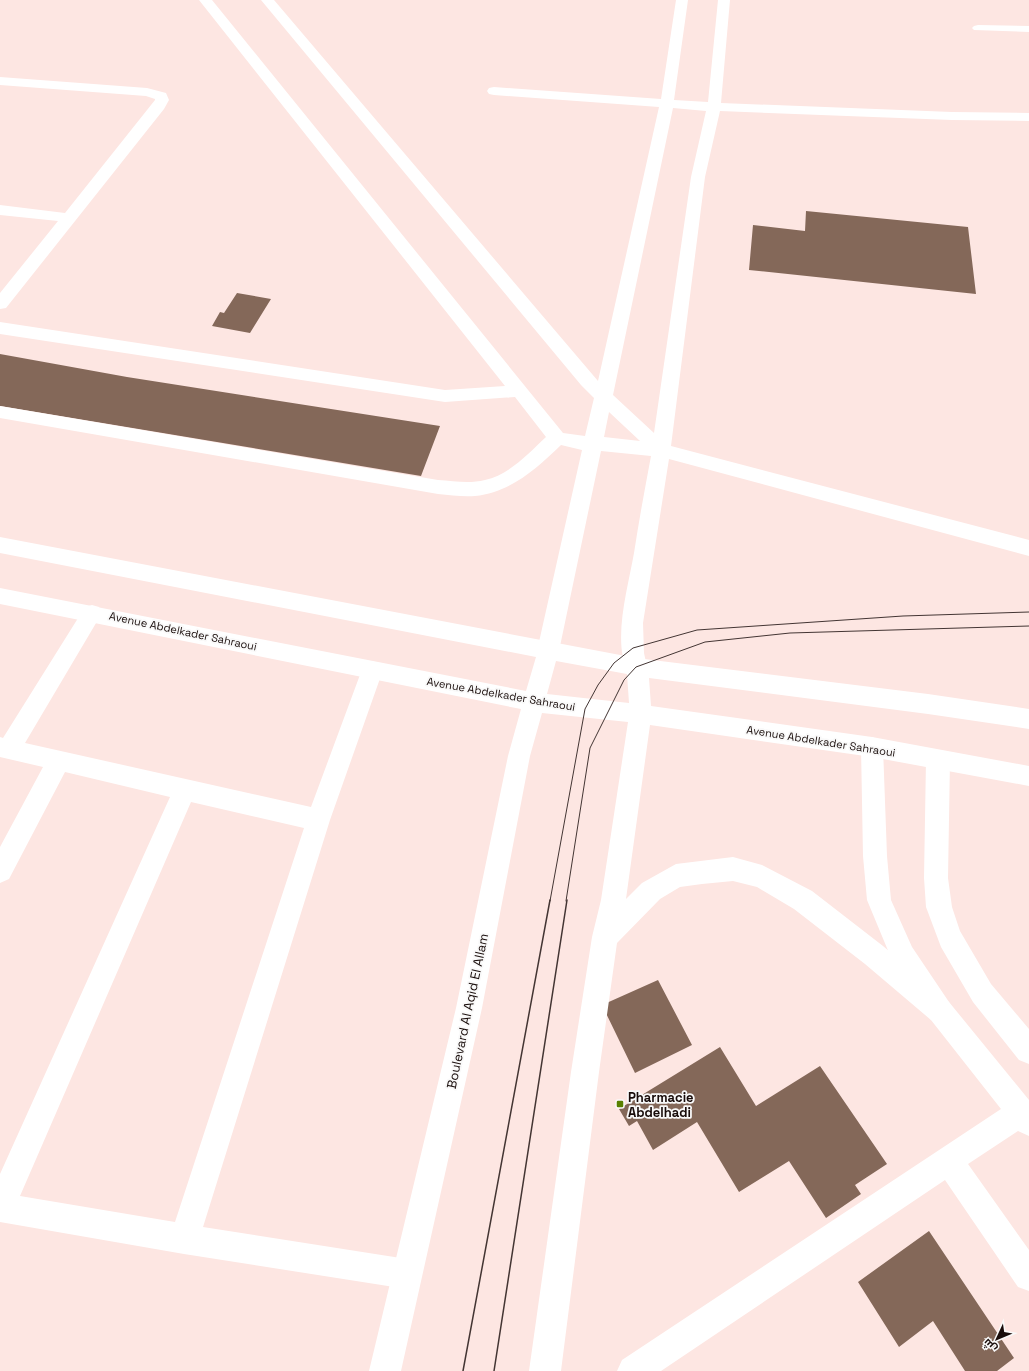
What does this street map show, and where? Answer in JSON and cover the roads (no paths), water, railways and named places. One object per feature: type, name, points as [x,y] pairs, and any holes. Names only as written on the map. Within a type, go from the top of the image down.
[{"type":"street","points":[[205,0],[557,438],[579,443],[661,450],[1029,548]]},
{"type":"street","points":[[267,0],[586,381],[661,450]]},
{"type":"street","name":"Boulevard Al Aqid El Allam","points":[[385,1371],[469,1008],[519,756],[548,651],[604,399],[667,104],[682,0]]},
{"type":"street","points":[[545,1371],[584,1080],[640,714],[639,682],[633,653],[632,623],[661,450],[698,177],[714,107],[724,0]]},
{"type":"street","points":[[0,81],[147,92],[161,96],[162,100],[159,106],[0,304]]},
{"type":"street","points":[[494,91],[714,107],[952,116],[1029,117]]},
{"type":"street","points":[[0,210],[69,218]]},
{"type":"street","points":[[0,328],[445,396],[519,391]]},
{"type":"street","points":[[0,412],[438,487],[476,489],[503,482],[535,458],[557,438]]},
{"type":"street","points":[[0,545],[636,667],[928,704],[1029,719]]},
{"type":"street","name":"Avenue Abdelkader Sahraoui","points":[[0,596],[92,613],[533,702],[640,714],[872,747],[1029,776]]},
{"type":"street","points":[[92,613],[5,748],[318,820]]},
{"type":"street","points":[[184,1239],[318,820],[372,670]]},
{"type":"street","points":[[633,1371],[949,1161],[1025,1117],[940,1011],[903,956],[879,900],[875,856],[872,747]]},
{"type":"street","points":[[0,872],[59,760]]},
{"type":"street","points":[[938,760],[936,878],[939,906],[950,938],[982,993],[1029,1050]]},
{"type":"street","points":[[186,789],[0,1207],[184,1239],[407,1274]]},
{"type":"street","points":[[605,937],[651,891],[676,876],[732,869],[762,877],[803,900],[874,955],[940,1011]]},
{"type":"street","points":[[949,1161],[1029,1276]]},
{"type":"lane","points":[[978,28],[1029,29]]},
{"type":"tram line","points":[[550,901],[585,709],[598,685],[614,663],[633,648],[697,630],[903,616],[1029,612]]},
{"type":"tram line","points":[[566,901],[590,748],[624,680],[636,667],[705,642],[790,633],[1029,626]]},
{"type":"tram line","points":[[463,1371],[550,900]]},
{"type":"tram line","points":[[494,1371],[567,900]]},
{"type":"place","name":"Pharmacie Abdelhadi","points":[[620,1104]]}]
